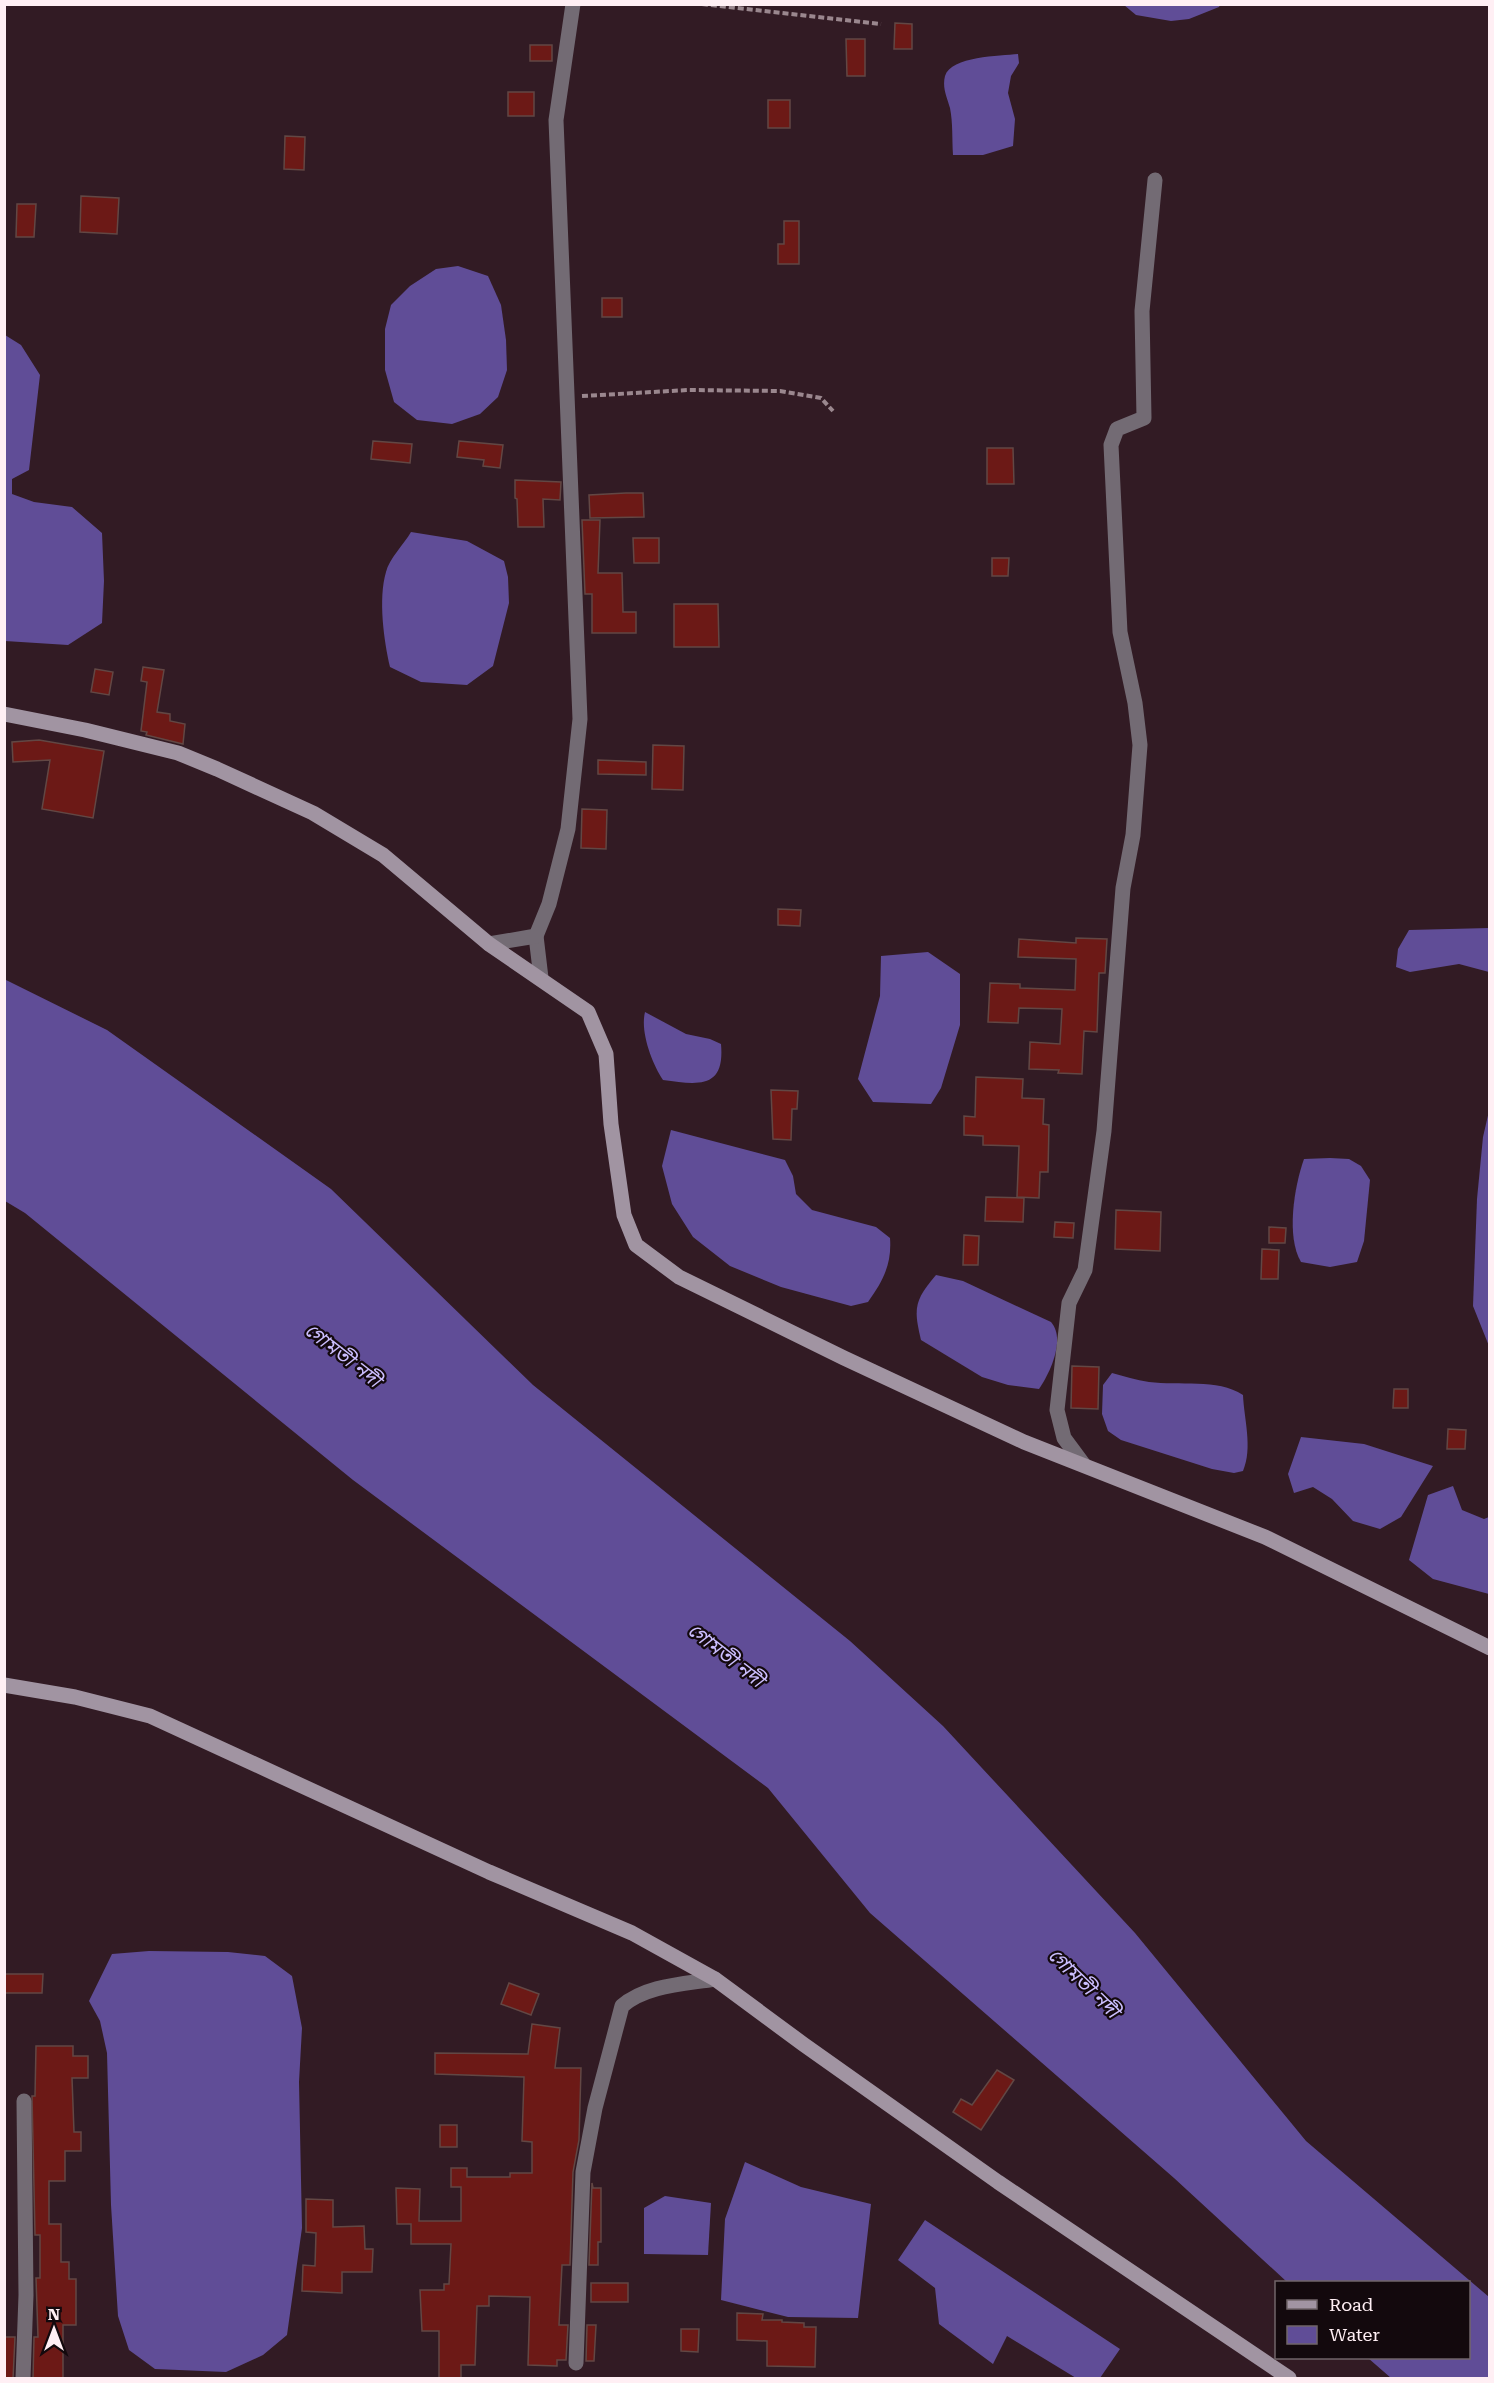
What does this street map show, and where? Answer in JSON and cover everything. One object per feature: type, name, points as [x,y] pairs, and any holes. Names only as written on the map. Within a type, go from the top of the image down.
[{"type":"street","points":[[541,978],[536,936],[549,904],[568,829],[580,719],[556,120],[573,4]]},
{"type":"street","points":[[1084,1465],[1064,1438],[1057,1410],[1069,1303],[1085,1270],[1104,1131],[1123,888],[1133,835],[1138,781],[1140,745],[1135,703],[1120,632],[1111,445],[1117,429],[1144,418],[1142,311],[1155,180]]},
{"type":"street","points":[[4,714],[84,730],[178,753],[313,813],[383,855],[489,944],[588,1012],[606,1054],[611,1124],[624,1215],[636,1245],[679,1277],[794,1334],[1014,1437],[1265,1537],[1490,1648]]},
{"type":"street","points":[[489,944],[536,936]]},
{"type":"street","points":[[4,1685],[75,1697],[150,1716],[489,1872],[632,1933],[715,1979],[802,2044],[988,2176],[1289,2379]]},
{"type":"street","points":[[576,2363],[583,2172],[595,2108],[622,2006],[632,1998],[669,1986],[715,1979]]},
{"type":"street","points":[[23,2379],[26,2295],[24,2101]]},
{"type":"path","points":[[702,4],[881,24]]},
{"type":"path","points":[[567,397],[688,390],[780,391],[821,398],[833,411]]},
{"type":"water","points":[[1124,5],[1220,5],[1189,19],[1171,21],[1136,15]]},
{"type":"water","points":[[1018,54],[1019,63],[1011,76],[1008,93],[1015,119],[1013,146],[983,155],[953,155],[951,114],[944,85],[949,69],[956,64],[977,58]]},
{"type":"water","points":[[458,266],[488,276],[501,305],[507,370],[498,397],[480,414],[452,424],[417,420],[394,402],[385,370],[385,329],[391,305],[410,286],[436,269]]},
{"type":"water","points":[[5,335],[21,345],[40,375],[29,470],[12,479],[12,494],[34,502],[72,507],[102,533],[104,581],[102,623],[68,645],[5,641]]},
{"type":"water","points":[[411,532],[467,541],[504,561],[508,577],[509,603],[493,666],[467,685],[421,682],[390,667],[382,595],[390,562]]},
{"type":"water","points":[[1489,928],[1489,972],[1459,964],[1410,972],[1396,967],[1398,949],[1409,930]]},
{"type":"water","points":[[928,952],[960,974],[960,1025],[941,1088],[931,1104],[873,1102],[858,1079],[880,996],[881,956]]},
{"type":"water","name":"গোমতী নদী","points":[[4,979],[107,1030],[331,1189],[533,1385],[850,1641],[943,1726],[1135,1933],[1306,2141],[1489,2297],[1489,2378],[1391,2378],[1369,2359],[1470,2359],[1470,2281],[1286,2281],[1174,2178],[870,1913],[768,1788],[353,1480],[25,1213],[5,1201]]},
{"type":"water","points":[[645,1012],[686,1034],[721,1044],[719,1069],[714,1076],[698,1083],[663,1080],[648,1047],[644,1029]]},
{"type":"water","points":[[1489,1111],[1490,1346],[1473,1306],[1477,1199],[1483,1137]]},
{"type":"water","points":[[671,1130],[785,1160],[793,1176],[796,1194],[812,1210],[876,1227],[890,1238],[888,1264],[878,1287],[868,1302],[851,1306],[781,1287],[730,1266],[693,1237],[672,1204],[662,1166]]},
{"type":"water","points":[[1304,1159],[1349,1159],[1361,1166],[1370,1180],[1364,1241],[1357,1262],[1330,1267],[1301,1262],[1296,1252],[1293,1212],[1297,1183]]},
{"type":"water","points":[[936,1275],[963,1281],[1051,1322],[1057,1337],[1057,1346],[1052,1365],[1039,1389],[1008,1385],[982,1377],[921,1340],[917,1319],[918,1304]]},
{"type":"water","points":[[1112,1373],[1149,1382],[1222,1386],[1243,1395],[1248,1443],[1243,1471],[1234,1473],[1212,1469],[1121,1440],[1108,1431],[1102,1414],[1103,1385]]},
{"type":"water","points":[[1301,1437],[1364,1444],[1433,1466],[1401,1517],[1380,1529],[1353,1521],[1332,1499],[1313,1487],[1294,1493],[1288,1474]]},
{"type":"water","points":[[1453,1486],[1462,1510],[1484,1519],[1489,1517],[1489,1594],[1433,1579],[1409,1560],[1428,1495]]},
{"type":"water","points":[[149,1951],[228,1952],[265,1956],[292,1976],[302,2028],[299,2082],[302,2228],[287,2335],[263,2355],[226,2372],[155,2369],[129,2350],[118,2316],[111,2205],[107,2053],[100,2021],[89,2001],[112,1954]]},
{"type":"water","points":[[745,2162],[801,2187],[871,2204],[858,2318],[788,2317],[721,2300],[725,2219]]},
{"type":"water","points":[[665,2196],[711,2203],[708,2255],[644,2254],[644,2208]]},
{"type":"water","points":[[925,2220],[1120,2349],[1100,2378],[1076,2378],[1007,2336],[993,2364],[939,2324],[935,2288],[898,2260]]},
{"type":"building","points":[[895,23],[912,24],[912,49],[894,49]]},
{"type":"building","points":[[846,39],[865,39],[865,76],[847,76]]},
{"type":"building","points":[[530,45],[552,45],[552,61],[530,61]]},
{"type":"building","points":[[508,92],[534,92],[534,116],[508,116]]},
{"type":"building","points":[[768,100],[790,100],[790,128],[768,128]]},
{"type":"building","points":[[285,136],[305,137],[304,170],[284,169]]},
{"type":"building","points":[[81,196],[119,198],[117,234],[80,232]]},
{"type":"building","points":[[17,204],[36,204],[34,237],[16,237]]},
{"type":"building","points":[[784,221],[799,221],[799,264],[778,264],[778,244],[784,244]]},
{"type":"building","points":[[602,298],[622,298],[622,317],[602,317]]},
{"type":"building","points":[[373,441],[412,444],[410,463],[371,459]]},
{"type":"building","points":[[459,441],[503,445],[500,468],[483,466],[484,460],[457,457]]},
{"type":"building","points":[[987,448],[1013,448],[1014,484],[987,484]]},
{"type":"building","points":[[515,480],[561,482],[560,500],[543,499],[544,527],[518,527]]},
{"type":"building","points":[[643,493],[644,517],[590,518],[589,495]]},
{"type":"building","points":[[582,520],[600,520],[598,573],[622,573],[623,612],[636,612],[636,633],[592,633],[592,594],[585,594]]},
{"type":"building","points":[[633,538],[659,538],[659,563],[634,563]]},
{"type":"building","points":[[992,558],[1009,558],[1008,576],[992,576]]},
{"type":"building","points":[[674,604],[718,604],[719,647],[674,647]]},
{"type":"building","points":[[143,667],[164,670],[157,712],[170,714],[170,721],[185,724],[183,744],[146,735],[147,732],[141,731],[147,682],[141,681]]},
{"type":"building","points":[[95,669],[113,672],[109,695],[91,692]]},
{"type":"building","points":[[39,740],[104,751],[93,818],[42,809],[50,760],[13,762],[12,742]]},
{"type":"building","points":[[653,745],[684,746],[683,790],[652,789]]},
{"type":"building","points":[[598,760],[646,762],[646,775],[598,774]]},
{"type":"building","points":[[582,809],[607,810],[606,849],[581,848]]},
{"type":"building","points":[[778,909],[801,910],[800,926],[778,925]]},
{"type":"building","points":[[1076,938],[1107,939],[1105,973],[1099,973],[1097,1032],[1084,1031],[1082,1074],[1058,1073],[1059,1070],[1029,1069],[1030,1042],[1060,1044],[1062,1009],[1019,1008],[1018,1023],[988,1022],[990,983],[1020,984],[1020,988],[1075,990],[1076,959],[1018,957],[1019,939],[1076,943]]},
{"type":"building","points":[[976,1077],[1023,1079],[1022,1098],[1044,1099],[1043,1124],[1049,1125],[1048,1172],[1040,1172],[1039,1198],[1017,1197],[1019,1146],[983,1145],[983,1136],[964,1135],[964,1116],[975,1117]]},
{"type":"building","points":[[771,1090],[798,1091],[797,1109],[792,1109],[791,1140],[773,1139]]},
{"type":"building","points":[[986,1197],[1024,1198],[1023,1222],[985,1221]]},
{"type":"building","points":[[1116,1210],[1161,1212],[1160,1251],[1115,1249]]},
{"type":"building","points":[[1055,1222],[1074,1223],[1073,1238],[1054,1237]]},
{"type":"building","points":[[1269,1227],[1286,1228],[1285,1243],[1269,1243]]},
{"type":"building","points":[[964,1235],[979,1236],[978,1265],[963,1265]]},
{"type":"building","points":[[1262,1249],[1279,1250],[1278,1279],[1261,1279]]},
{"type":"building","points":[[1072,1366],[1099,1367],[1098,1409],[1071,1408]]},
{"type":"building","points":[[1394,1389],[1408,1389],[1408,1408],[1393,1408]]},
{"type":"building","points":[[1448,1429],[1466,1430],[1465,1449],[1447,1449]]},
{"type":"building","points":[[4,1974],[43,1974],[42,1993],[4,1993]]},
{"type":"building","points":[[509,1983],[539,1994],[531,2015],[501,2004]]},
{"type":"building","points":[[532,2024],[560,2028],[555,2068],[581,2068],[579,2140],[573,2172],[570,2265],[562,2265],[559,2325],[568,2325],[566,2360],[557,2360],[557,2366],[528,2365],[530,2297],[489,2296],[489,2306],[477,2306],[475,2365],[461,2365],[461,2379],[439,2379],[439,2331],[422,2331],[420,2290],[444,2290],[444,2284],[449,2284],[451,2244],[411,2244],[411,2224],[397,2224],[396,2188],[420,2189],[419,2221],[461,2221],[461,2187],[451,2187],[451,2168],[467,2168],[467,2177],[510,2177],[510,2173],[532,2173],[532,2142],[522,2141],[524,2077],[435,2074],[435,2053],[528,2054]]},
{"type":"building","points":[[36,2046],[73,2046],[73,2056],[88,2056],[88,2078],[72,2078],[74,2132],[81,2132],[81,2151],[65,2151],[65,2181],[49,2181],[49,2224],[61,2224],[61,2262],[69,2262],[69,2279],[76,2279],[76,2325],[63,2325],[63,2379],[33,2379],[34,2337],[38,2337],[36,2278],[40,2278],[40,2235],[35,2235],[32,2096],[35,2096]]},
{"type":"building","points":[[997,2070],[1014,2080],[981,2130],[953,2112],[961,2099],[972,2105]]},
{"type":"building","points":[[440,2125],[457,2125],[457,2147],[440,2147]]},
{"type":"building","points":[[592,2183],[593,2188],[601,2188],[601,2242],[598,2242],[598,2265],[589,2265]]},
{"type":"building","points":[[306,2199],[333,2200],[333,2227],[364,2226],[365,2249],[373,2249],[372,2272],[342,2272],[342,2293],[302,2291],[303,2265],[315,2266],[316,2233],[306,2232]]},
{"type":"building","points":[[591,2283],[628,2283],[628,2302],[591,2302]]},
{"type":"building","points":[[737,2313],[763,2314],[762,2320],[782,2320],[782,2322],[804,2323],[804,2327],[816,2327],[815,2367],[767,2366],[767,2341],[737,2340]]},
{"type":"building","points":[[587,2325],[596,2325],[594,2361],[586,2361]]},
{"type":"building","points":[[681,2329],[699,2329],[698,2352],[681,2351]]},
{"type":"building","points":[[4,2337],[15,2337],[13,2379],[4,2379]]}]
